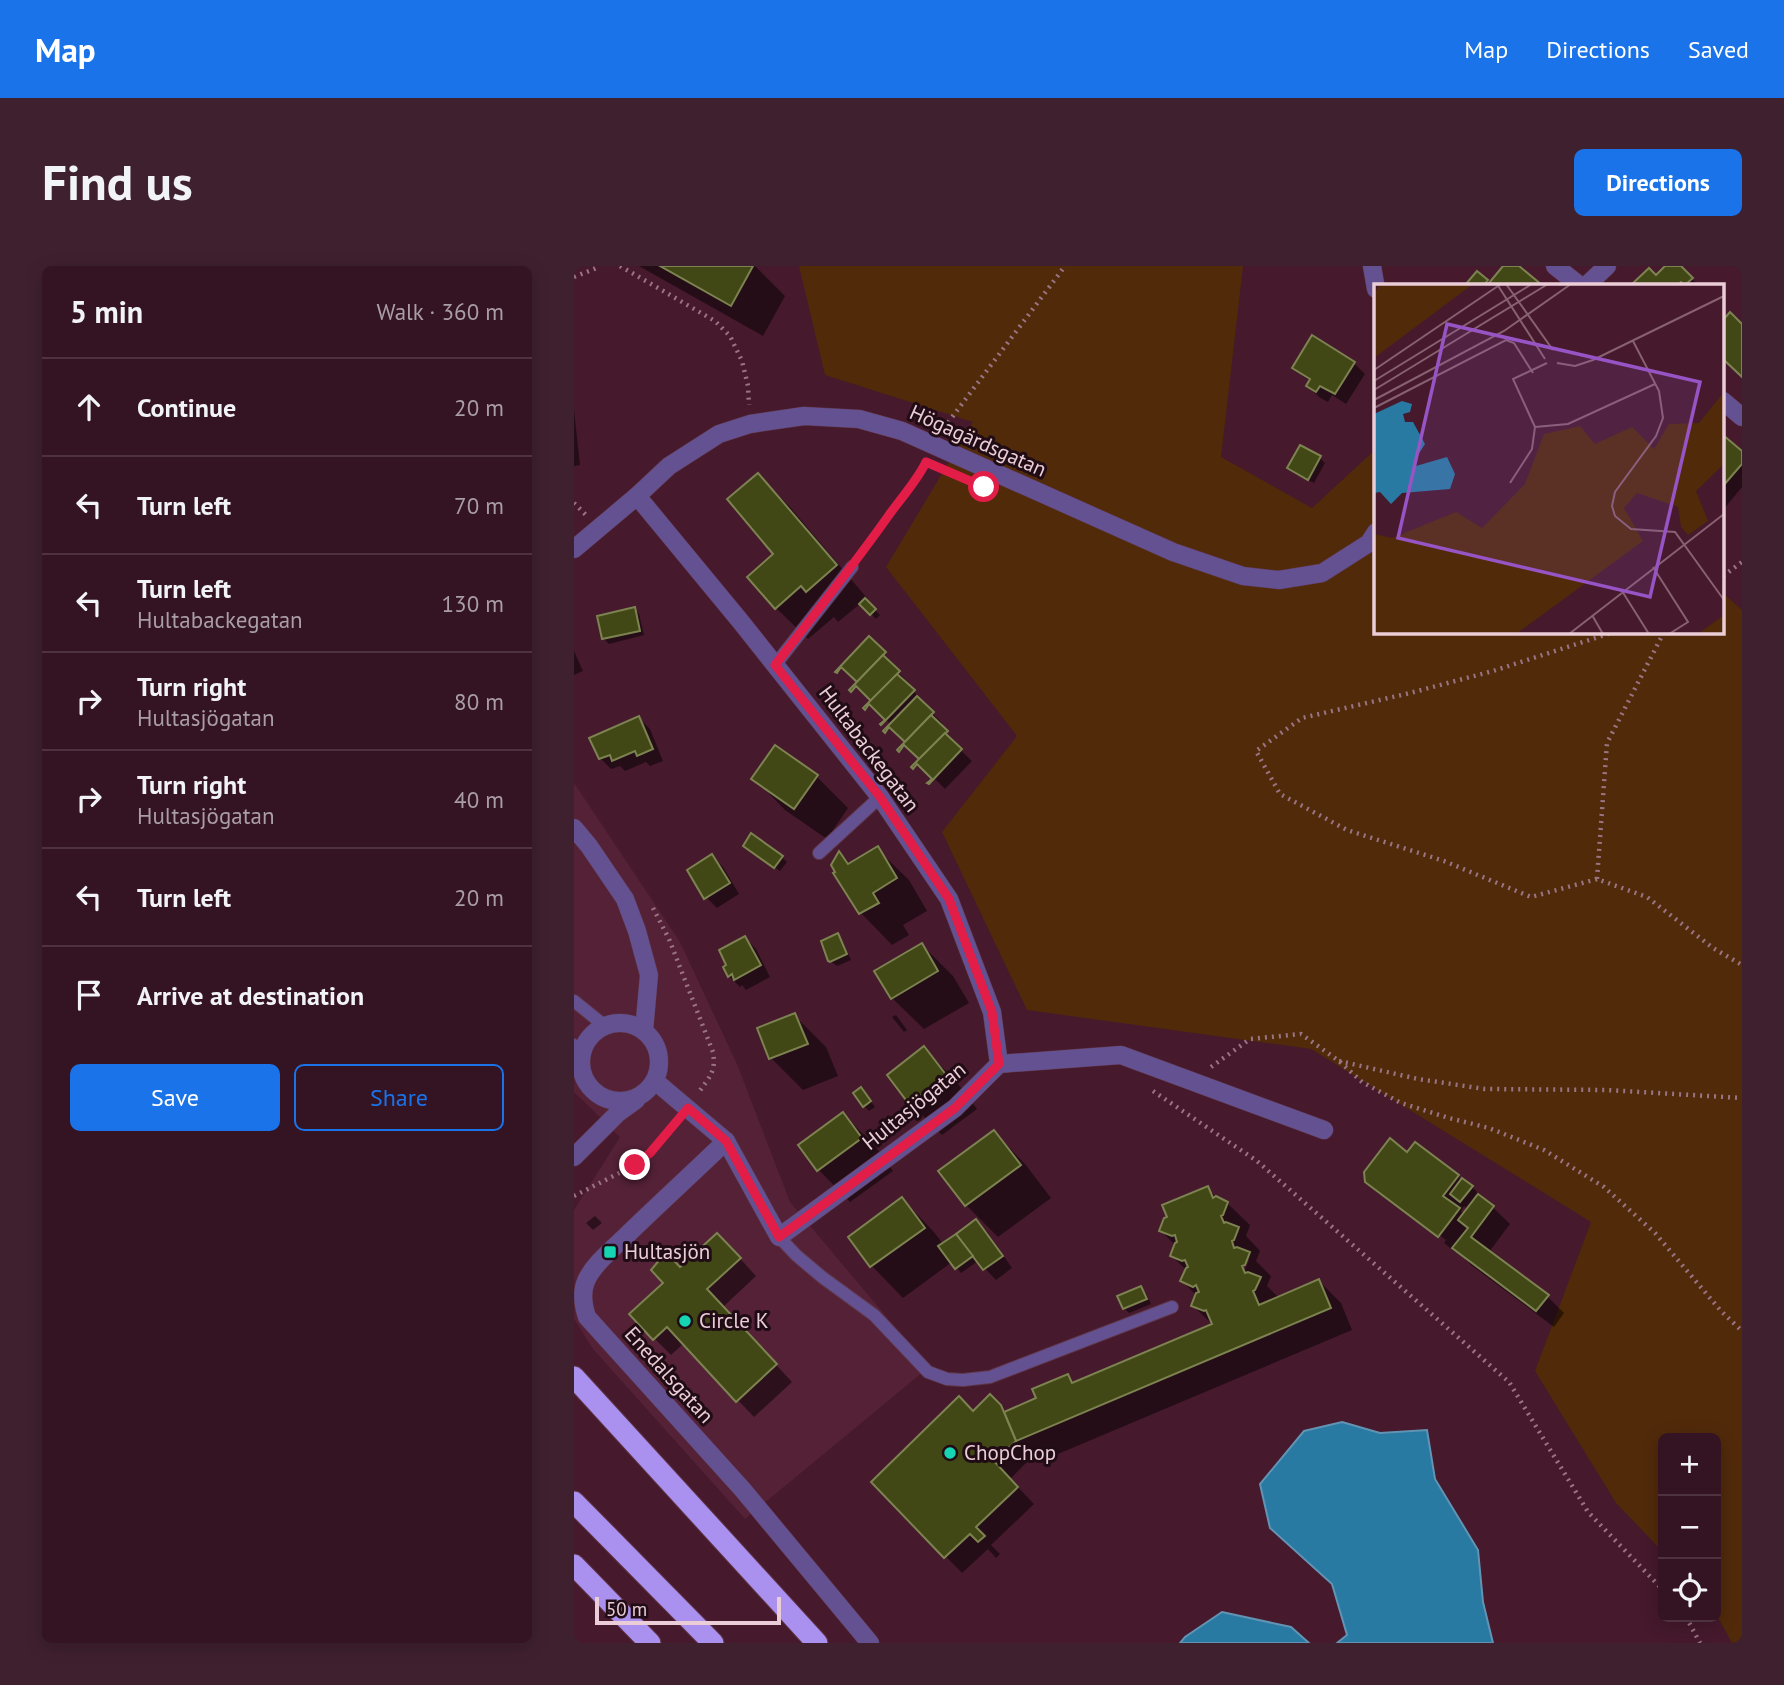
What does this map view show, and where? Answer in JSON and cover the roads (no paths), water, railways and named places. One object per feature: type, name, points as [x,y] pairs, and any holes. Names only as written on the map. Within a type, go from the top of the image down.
[{"type":"highway","points":[[574,1377],[817,1643]]},
{"type":"highway","points":[[574,1502],[713,1643]]},
{"type":"highway","points":[[574,1565],[650,1643]]},
{"type":"street","points":[[1372,266],[1375,284]]},
{"type":"street","points":[[1555,266],[1578,284]]},
{"type":"street","points":[[1588,284],[1607,266]]},
{"type":"street","points":[[1724,402],[1742,417]]},
{"type":"street","name":"Högagärdsgatan","points":[[574,549],[668,466],[719,434],[750,424],[804,416],[859,419],[902,430],[1173,552],[1243,576],[1279,580],[1322,573],[1369,543],[1374,535]]},
{"type":"street","name":"Hultabackegatan","points":[[637,496],[880,797],[949,899],[992,1012],[999,1064]]},
{"type":"street","points":[[574,828],[625,899],[638,931],[649,975],[644,1031]]},
{"type":"street","points":[[574,1157],[618,1113],[640,1097],[650,1089],[656,1081],[660,1065],[659,1052],[653,1040],[632,1024],[618,1023],[596,1031],[589,1038],[578,1062],[592,1090],[615,1102],[640,1097]]},
{"type":"street","name":"Hultasjögatan","points":[[779,1237],[955,1108],[999,1064],[1121,1055],[1324,1130]]},
{"type":"street","points":[[656,1081],[726,1141],[779,1237]]},
{"type":"street","name":"Enedalsgatan","points":[[726,1141],[591,1273],[584,1288],[583,1306],[587,1317],[743,1490],[870,1643]]},
{"type":"lane","points":[[775,665],[852,567]]},
{"type":"lane","points":[[819,853],[880,797]]},
{"type":"lane","points":[[574,1001],[605,1026]]},
{"type":"lane","points":[[779,1237],[822,1277],[874,1315],[928,1371],[947,1379],[990,1377],[1172,1307]]},
{"type":"water","points":[[1342,1422],[1380,1433],[1427,1430],[1435,1479],[1478,1550],[1483,1602],[1493,1643],[1337,1643],[1347,1635],[1332,1584],[1270,1528],[1260,1484],[1304,1431]]},
{"type":"water","points":[[1222,1612],[1291,1627],[1309,1643],[1180,1643]]},
{"type":"place","name":"Hultasjön","points":[[610,1252]]},
{"type":"place","name":"Circle K","points":[[685,1321]]},
{"type":"place","name":"ChopChop","points":[[950,1453]]}]
